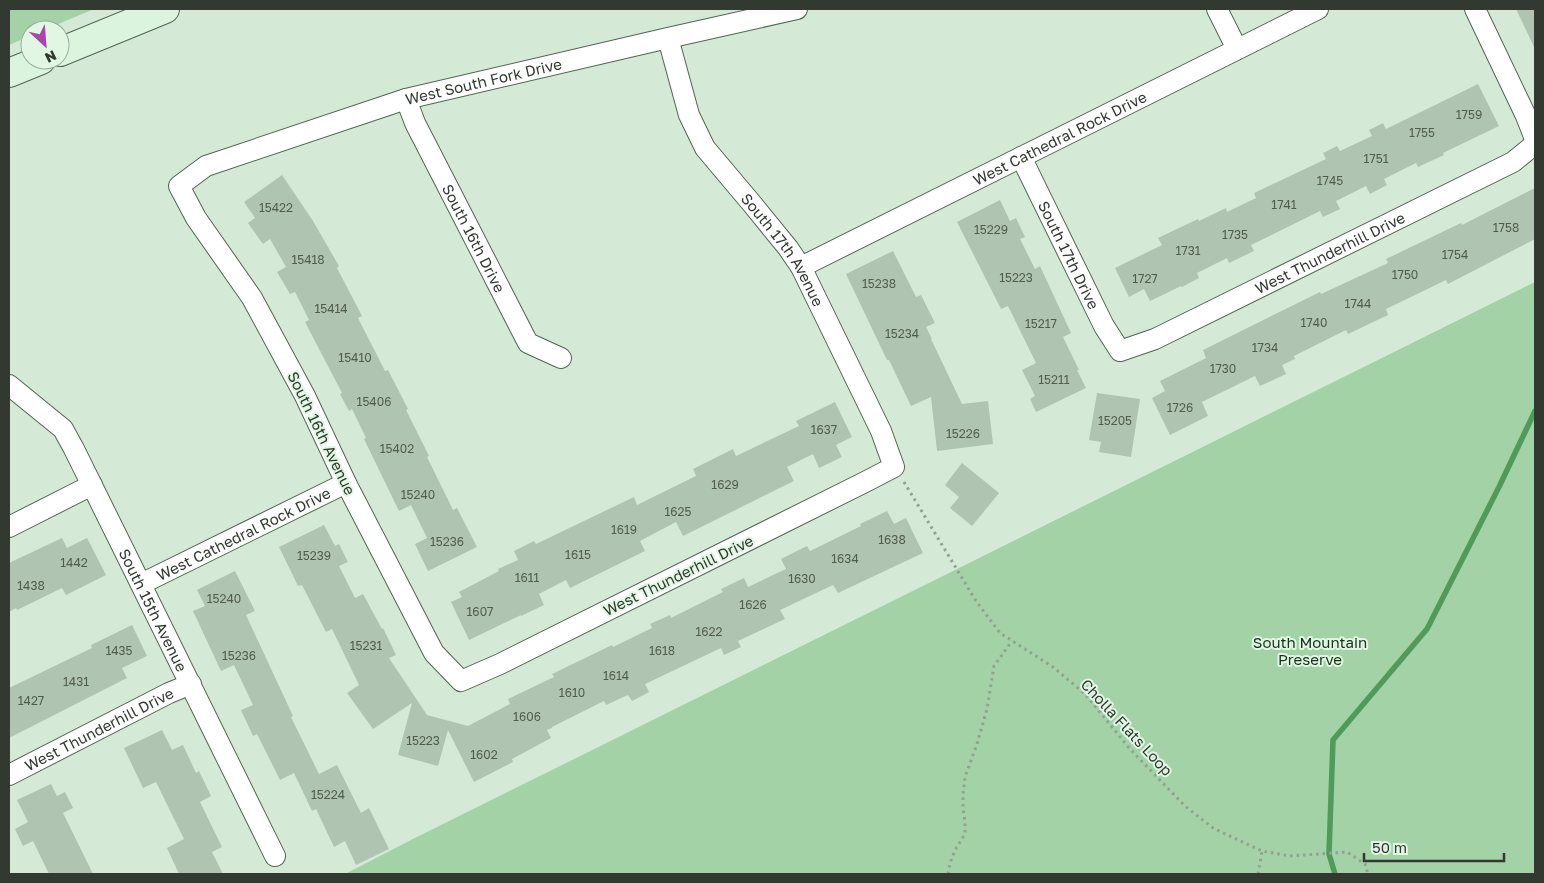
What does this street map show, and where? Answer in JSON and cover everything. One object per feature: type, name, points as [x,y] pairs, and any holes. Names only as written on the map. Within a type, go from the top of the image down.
[{"type":"main road","points":[[70,48],[165,9]]},
{"type":"street","name":"West South Fork Drive","points":[[179,186],[206,166],[406,99],[797,9]]},
{"type":"street","points":[[1217,9],[1237,49]]},
{"type":"street","name":"West Cathedral Rock Drive","points":[[801,267],[1318,9]]},
{"type":"street","points":[[1475,9],[1535,139]]},
{"type":"street","name":"South 17th Avenue","points":[[668,38],[689,115],[705,148],[753,204],[801,267],[881,431],[894,466]]},
{"type":"street","name":"South 16th Drive","points":[[406,99],[415,123],[528,343],[561,358]]},
{"type":"street","name":"West Thunderhill Drive","points":[[1120,351],[1155,339],[1513,162],[1535,144]]},
{"type":"street","name":"South 17th Drive","points":[[1021,157],[1104,326],[1120,351]]},
{"type":"street","name":"South 16th Avenue","points":[[179,186],[196,218],[252,298],[305,396],[346,483],[434,653],[461,680]]},
{"type":"street","name":"South 15th Avenue","points":[[9,385],[63,429],[275,856]]},
{"type":"street","name":"West Thunderhill Drive","points":[[461,680],[509,660],[894,466]]},
{"type":"street","name":"West Cathedral Rock Drive","points":[[141,584],[346,483]]},
{"type":"street","points":[[9,527],[92,485]]},
{"type":"street","name":"West Thunderhill Drive","points":[[9,775],[169,693],[191,684]]},
{"type":"path","name":"Cholla Flats Loop","points":[[894,466],[976,601],[1000,634],[1053,667],[1085,694],[1130,749],[1185,806],[1212,828],[1262,851],[1290,856],[1347,852],[1365,864],[1368,874]]},
{"type":"path","points":[[948,874],[955,850],[965,834],[963,808],[965,777],[987,709],[994,666],[1012,641]]},
{"type":"path","points":[[1258,874],[1262,851]]},
{"type":"green space","points":[[9,9],[94,9],[68,20],[20,20],[20,40],[9,45]]},
{"type":"green space","name":"South Mountain Preserve","points":[[1535,282],[1535,874],[345,874],[413,839]]},
{"type":"building","points":[[1516,9],[1535,9],[1535,49]]},
{"type":"building","points":[[1478,84],[1499,126],[1418,167],[1416,163],[1384,179],[1387,185],[1370,194],[1366,186],[1336,201],[1340,209],[1323,217],[1320,211],[1251,245],[1254,251],[1229,263],[1227,258],[1197,273],[1199,278],[1182,287],[1150,301],[1144,289],[1129,297],[1115,268],[1162,245],[1158,238],[1226,208],[1227,212],[1256,198],[1254,193],[1326,159],[1323,153],[1337,146],[1340,151],[1372,136],[1369,130],[1383,123],[1386,129]]},
{"type":"building","points":[[282,175],[313,221],[339,266],[337,268],[362,316],[358,318],[385,371],[388,370],[408,409],[406,410],[453,510],[457,508],[477,547],[428,571],[415,544],[427,538],[411,505],[399,511],[364,439],[366,438],[352,409],[349,411],[340,394],[342,393],[305,322],[309,320],[295,292],[290,294],[277,272],[286,267],[270,239],[263,244],[248,223],[255,218],[244,202]]},
{"type":"building","points":[[1535,188],[1535,239],[1448,284],[1446,280],[1386,309],[1388,315],[1348,334],[1346,330],[1294,356],[1295,359],[1282,365],[1286,374],[1260,386],[1255,376],[1202,402],[1208,416],[1170,435],[1152,398],[1165,391],[1160,381],[1206,358],[1203,350],[1320,292],[1321,294],[1388,263],[1386,259],[1461,223],[1462,225]]},
{"type":"building","points":[[1000,200],[1010,221],[1016,218],[1025,237],[1020,239],[1035,269],[1040,266],[1071,333],[1063,337],[1086,388],[1036,412],[1030,399],[1035,396],[1022,370],[1036,363],[1008,306],[1001,309],[957,222]]},
{"type":"building","points":[[893,251],[916,297],[921,295],[935,323],[926,327],[962,404],[988,401],[993,444],[937,451],[931,397],[911,406],[889,360],[887,360],[846,274]]},
{"type":"building","points":[[1097,393],[1140,399],[1131,457],[1099,452],[1101,442],[1089,440]]},
{"type":"building","points":[[835,402],[852,437],[836,445],[842,457],[819,468],[813,454],[787,467],[794,481],[683,536],[676,522],[640,541],[645,551],[570,588],[566,580],[539,594],[544,605],[469,640],[451,602],[462,597],[459,592],[499,571],[498,569],[518,560],[514,551],[534,541],[536,544],[634,497],[637,505],[696,476],[693,469],[733,449],[736,456],[799,426],[796,421]]},
{"type":"building","points":[[962,463],[999,493],[972,526],[950,508],[959,497],[945,485]]},
{"type":"building","points":[[887,511],[894,524],[906,518],[923,553],[838,593],[833,585],[780,610],[785,619],[738,641],[741,647],[724,655],[721,648],[645,684],[649,692],[632,701],[628,695],[606,705],[604,701],[552,727],[547,730],[551,738],[512,759],[513,762],[474,782],[448,730],[438,766],[398,755],[412,703],[373,729],[347,693],[359,685],[332,629],[326,632],[302,585],[298,586],[279,547],[324,525],[335,546],[339,544],[348,562],[339,566],[355,598],[363,594],[396,655],[389,658],[427,715],[468,726],[510,704],[508,699],[554,677],[552,674],[652,628],[650,624],[670,615],[671,618],[723,592],[721,589],[744,578],[748,587],[786,569],[781,559],[807,546],[810,551]]},
{"type":"building","points":[[62,538],[67,548],[87,538],[106,575],[66,595],[62,588],[9,612],[9,563]]},
{"type":"building","points":[[235,571],[255,611],[246,615],[293,716],[291,717],[319,774],[337,765],[361,813],[369,808],[389,849],[356,865],[345,841],[334,847],[316,809],[312,811],[294,773],[280,780],[257,734],[253,736],[241,710],[253,705],[234,665],[221,671],[193,611],[205,606],[197,590]]},
{"type":"building","points":[[132,625],[147,656],[122,668],[127,678],[9,738],[9,688],[92,648],[91,645]]},
{"type":"building","points":[[162,730],[172,750],[183,745],[196,773],[199,771],[211,796],[200,802],[222,847],[212,852],[223,874],[179,874],[167,848],[184,839],[156,782],[143,788],[124,748]]},
{"type":"building","points":[[51,784],[57,796],[65,792],[73,808],[63,813],[93,874],[49,874],[33,841],[23,846],[15,829],[28,822],[17,800]]},
{"type":"waterway","points":[[1335,874],[1329,854],[1333,740],[1427,629],[1535,411]]}]
